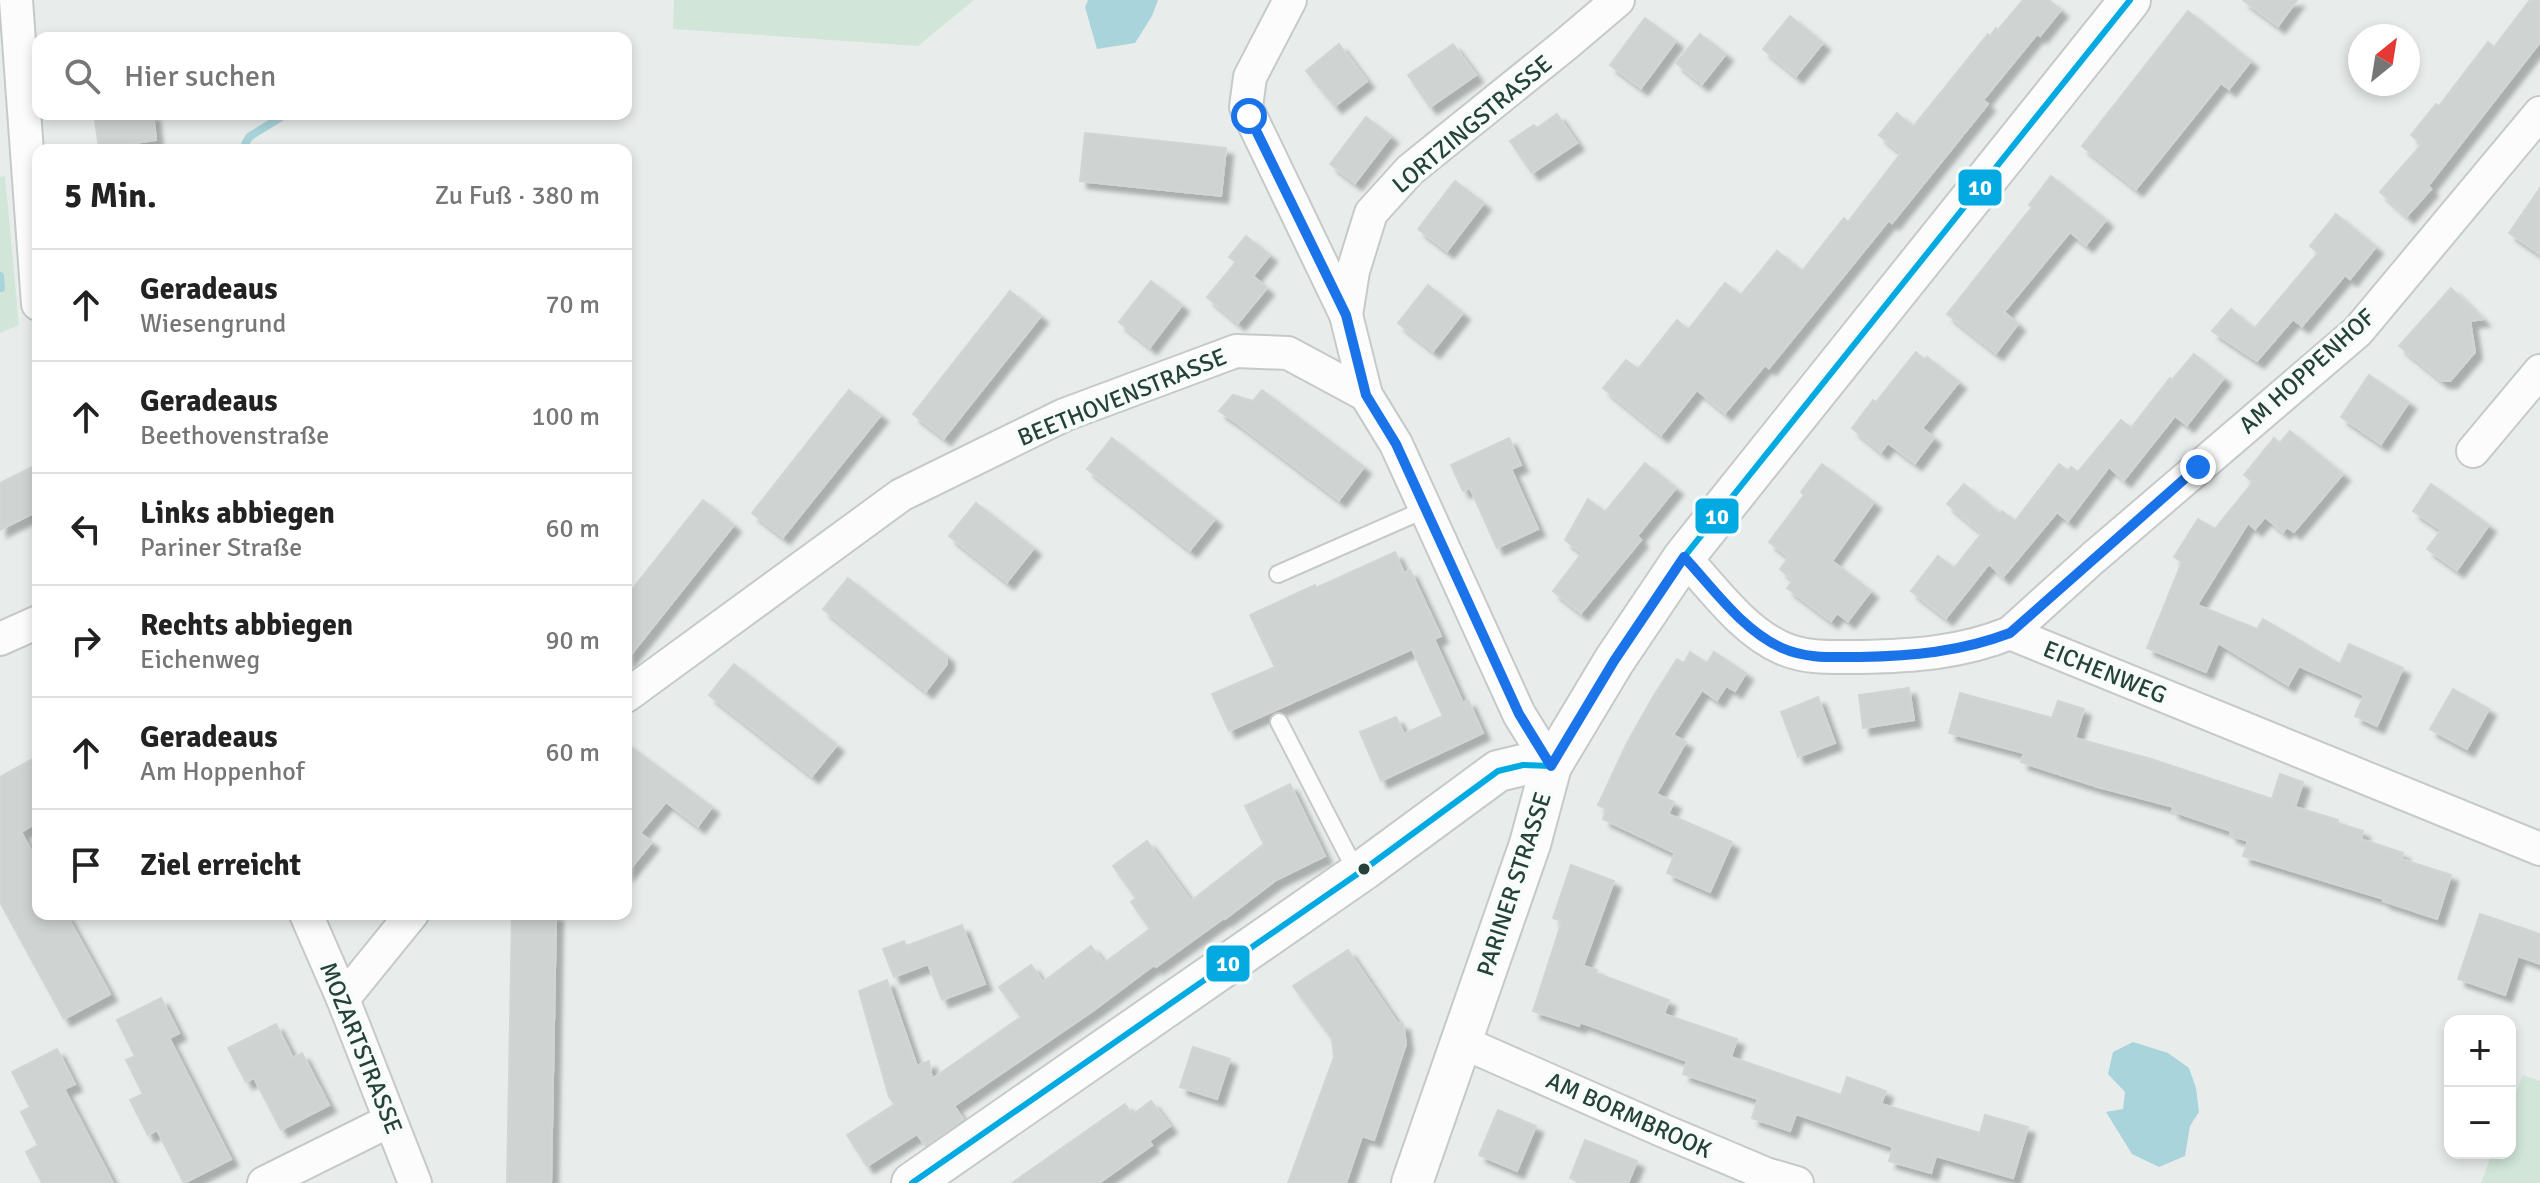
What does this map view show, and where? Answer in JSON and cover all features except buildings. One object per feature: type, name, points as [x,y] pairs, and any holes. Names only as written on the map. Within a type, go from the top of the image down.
[{"type":"street","points":[[16,0],[32,221]]},
{"type":"street","points":[[1290,0],[1250,77],[1246,107],[1346,315],[1366,395],[1396,444],[1519,714],[1551,766]]},
{"type":"street","name":"LORTZINGSTRASSE","points":[[1346,315],[1353,271],[1371,213],[1410,170],[1618,0]]},
{"type":"street","name":"PARINER STRASSE","points":[[1412,1183],[1530,844],[1551,766],[1614,661],[1684,557],[2130,0]]},
{"type":"street","name":"AM HOPPENHOF","points":[[2010,633],[2358,331],[2540,113]]},
{"type":"street","name":"BEETHOVENSTRASSE","points":[[632,692],[901,495],[1064,415],[1236,351],[1288,353],[1366,395]]},
{"type":"street","points":[[2473,451],[2540,371]]},
{"type":"street","points":[[1684,557],[1750,628],[1780,647],[1810,658],[1948,652],[2010,633]]},
{"type":"street","points":[[0,639],[32,625]]},
{"type":"street","name":"EICHENWEG","points":[[2010,633],[2540,849]]},
{"type":"street","points":[[912,1183],[1358,874],[1498,771],[1523,765],[1551,766]]},
{"type":"street","name":"MOZARTSTRASSE","points":[[309,920],[415,1183]]},
{"type":"street","points":[[343,999],[407,920]]},
{"type":"street","name":"AM BORMBROOK","points":[[1462,1042],[1765,1178],[1797,1183]]},
{"type":"street","points":[[264,1183],[389,1121]]},
{"type":"lane","points":[[1278,574],[1426,509]]},
{"type":"lane","points":[[1279,722],[1358,874]]},
{"type":"green space","points":[[674,0],[974,0],[918,46],[673,29]]},
{"type":"green space","points":[[5,176],[19,325],[0,333],[0,177]]},
{"type":"green space","points":[[2523,1075],[2540,1081],[2540,1183],[2481,1183],[2490,1159],[2516,1159],[2516,1092]]},
{"type":"water","points":[[1088,0],[1158,0],[1135,43],[1097,49],[1085,7]]},
{"type":"water","points":[[2133,1042],[2168,1053],[2189,1068],[2196,1088],[2199,1112],[2190,1126],[2185,1156],[2159,1167],[2132,1154],[2106,1112],[2123,1109],[2125,1092],[2108,1074],[2113,1052]]},
{"type":"waterway","points":[[245,144],[249,137],[276,120]]},
{"type":"waterway","points":[[0,276],[1,288]]},
{"type":"transit line","name":"10","points":[[1551,766],[1614,661],[1684,557],[2130,0]]},
{"type":"transit line","name":"10","points":[[912,1183],[1366,868],[1498,771],[1523,765],[1551,766]]},
{"type":"route","points":[[1249,116],[1346,315],[1366,395],[1396,444],[1519,714],[1551,766],[1614,661],[1684,557],[1750,628],[1780,647],[1810,658],[1948,652],[2010,633],[2198,467]]}]
